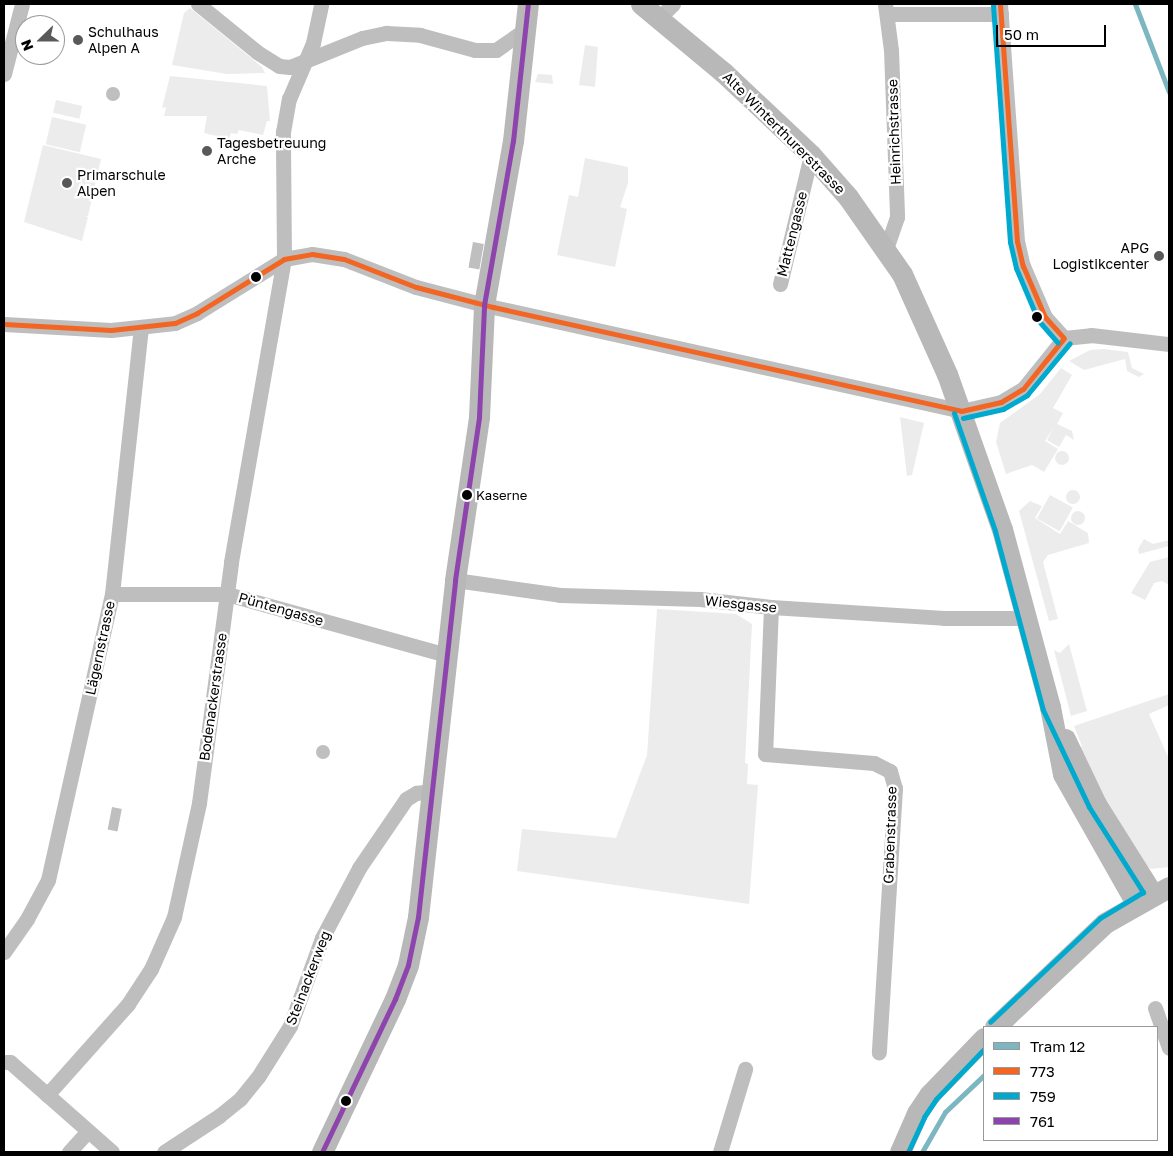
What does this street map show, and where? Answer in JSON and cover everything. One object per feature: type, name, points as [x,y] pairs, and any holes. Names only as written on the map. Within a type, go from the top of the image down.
[{"type":"main road","points":[[322,1152],[396,999],[408,965],[418,916],[456,580],[479,417],[484,305],[513,141],[528,4]]},
{"type":"main road","name":"Alte Winterthurerstrasse","points":[[641,4],[666,11],[723,72],[811,155],[848,198],[886,249],[906,282],[961,411],[1002,529],[1028,618],[1050,707],[1063,774],[1153,895]]},
{"type":"main road","points":[[997,1026],[1084,941],[1153,895]]},
{"type":"main road","points":[[900,1152],[917,1113],[930,1094],[983,1039]]},
{"type":"street","points":[[4,74],[10,30],[22,4]]},
{"type":"street","points":[[198,4],[279,66],[306,63],[362,38],[386,33],[434,40],[474,50],[496,50],[526,30]]},
{"type":"street","name":"Bodenackerstrasse","points":[[48,1095],[128,1004],[151,969],[174,917],[199,803],[227,594],[284,259],[283,132],[289,99],[306,63],[321,4]]},
{"type":"street","name":"Heinrichstrasse","points":[[886,249],[897,216],[886,9],[1000,9]]},
{"type":"street","points":[[1000,9],[1019,252],[1045,317],[1064,338]]},
{"type":"street","name":"Mattengasse","points":[[780,284],[811,155]]},
{"type":"street","points":[[4,324],[112,330],[175,323],[197,313],[284,259],[312,254],[344,259],[416,286],[484,305],[961,411],[1001,402],[1023,389],[1064,338],[1091,335],[1169,344]]},
{"type":"street","name":"Lägernstrasse","points":[[4,952],[27,919],[48,880],[112,594],[141,328]]},
{"type":"street","name":"Wiesgasse","points":[[456,580],[560,595],[700,599],[771,608],[944,618],[1028,618]]},
{"type":"street","name":"Püntengasse","points":[[112,594],[227,594],[447,655]]},
{"type":"street","name":"Grabenstrasse","points":[[771,608],[765,754],[874,763],[890,771],[894,788],[879,1053]]},
{"type":"street","name":"Steinackerweg","points":[[164,1152],[219,1116],[240,1099],[258,1077],[290,1026],[322,938],[359,868],[406,799],[416,793],[432,791]]},
{"type":"street","points":[[1155,1008],[1169,1045]]},
{"type":"street","points":[[4,1062],[10,1062],[112,1152]]},
{"type":"street","points":[[720,1152],[746,1069]]},
{"type":"street","points":[[70,1152],[88,1131]]},
{"type":"shaded area","points":[[190,8],[262,67],[265,73],[227,74],[172,65],[184,13]]},
{"type":"shaded area","points":[[585,45],[598,47],[595,87],[579,85]]},
{"type":"shaded area","points":[[538,74],[552,75],[553,84],[535,82]]},
{"type":"shaded area","points":[[170,76],[267,86],[270,121],[267,121],[263,135],[239,130],[237,134],[231,133],[229,139],[204,133],[207,116],[164,116],[166,107],[162,108]]},
{"type":"shaded area","points":[[113,87],[118,89],[120,94],[118,99],[113,101],[108,99],[106,94],[108,89]]},
{"type":"shaded area","points":[[56,100],[82,106],[79,119],[53,113]]},
{"type":"shaded area","points":[[52,117],[86,125],[80,152],[46,144]]},
{"type":"shaded area","points":[[43,145],[101,159],[88,216],[85,216],[88,217],[82,241],[24,222]]},
{"type":"shaded area","points":[[585,158],[628,167],[628,183],[620,207],[627,209],[615,267],[557,255],[569,195],[578,197]]},
{"type":"shaded area","points":[[473,242],[484,244],[479,270],[468,268]]},
{"type":"shaded area","points":[[1104,349],[1128,352],[1132,368],[1144,374],[1139,377],[1127,371],[1125,359],[1084,370],[1069,361],[1090,350]]},
{"type":"shaded area","points":[[1061,368],[1072,375],[1053,408],[1063,413],[1057,424],[1072,431],[1074,440],[1066,435],[1059,447],[1047,440],[1053,428],[1045,441],[1058,449],[1044,472],[1032,465],[1006,474],[996,442],[1000,423],[1040,394]]},
{"type":"shaded area","points":[[900,417],[924,423],[912,475],[907,476]]},
{"type":"shaded area","points":[[1059,451],[1065,451],[1069,458],[1065,465],[1059,465],[1055,461],[1055,455]]},
{"type":"shaded area","points":[[1070,490],[1076,490],[1080,497],[1076,504],[1070,504],[1066,500],[1066,494]]},
{"type":"shaded area","points":[[1050,495],[1073,508],[1060,531],[1037,519]]},
{"type":"shaded area","points":[[1030,501],[1042,506],[1035,518],[1060,534],[1068,521],[1088,533],[1089,543],[1048,555],[1043,562],[1058,619],[1049,621],[1019,511]]},
{"type":"shaded area","points":[[1075,511],[1081,511],[1085,518],[1081,525],[1075,525],[1071,521],[1071,515]]},
{"type":"shaded area","points":[[1144,539],[1153,544],[1169,540],[1169,546],[1139,554],[1138,549]]},
{"type":"shaded area","points":[[1169,557],[1169,585],[1162,581],[1154,583],[1145,600],[1131,593],[1150,562]]},
{"type":"shaded area","points":[[657,609],[736,614],[752,624],[745,763],[748,764],[747,784],[758,785],[749,904],[517,871],[522,829],[616,838],[647,755]]},
{"type":"shaded area","points":[[1069,644],[1087,711],[1071,716],[1054,650],[1060,653]]},
{"type":"shaded area","points":[[1169,694],[1169,705],[1149,714],[1169,759],[1169,867],[1151,869],[1139,861],[1077,749],[1082,746],[1074,726]]},
{"type":"shaded area","points":[[323,745],[328,747],[330,752],[328,757],[323,759],[318,757],[316,752],[318,747]]},
{"type":"shaded area","points":[[112,807],[122,809],[117,831],[108,830]]},
{"type":"tram line","name":"12","points":[[1135,4],[1169,92]]},
{"type":"tram line","name":"12","points":[[922,1152],[945,1112],[983,1076]]},
{"type":"transit line","name":"761","points":[[322,1152],[395,999],[408,965],[418,917],[455,580],[479,417],[484,305],[513,141],[528,4]]},
{"type":"transit line","name":"773","points":[[1000,4],[1017,241],[1023,266],[1045,317],[1064,338]]},
{"type":"transit line","name":"759","points":[[993,5],[1010,242],[1016,268],[1038,320],[1058,343]]},
{"type":"transit line","name":"773","points":[[4,324],[111,330],[175,323],[197,313],[284,259],[312,254],[344,259],[416,287],[493,307],[961,411],[1001,402],[1023,389],[1064,338]]},
{"type":"transit line","name":"759","points":[[963,418],[1003,409],[1027,395],[1070,343]]},
{"type":"transit line","name":"759","points":[[954,413],[995,531],[1043,710],[1089,807],[1143,892],[1100,918],[990,1022]]},
{"type":"transit line","name":"759","points":[[908,1152],[924,1117],[936,1099],[983,1050]]},
{"type":"place","name":"Schulhaus Alpen A","points":[[78,40]]},
{"type":"place","name":"Tagesbetreuung Arche","points":[[207,151]]},
{"type":"place","name":"Primarschule Alpen","points":[[67,183]]},
{"type":"place","name":"APG Logistikcenter","points":[[1159,256]]},
{"type":"place","name":"Kaserne","points":[[467,495]]}]
